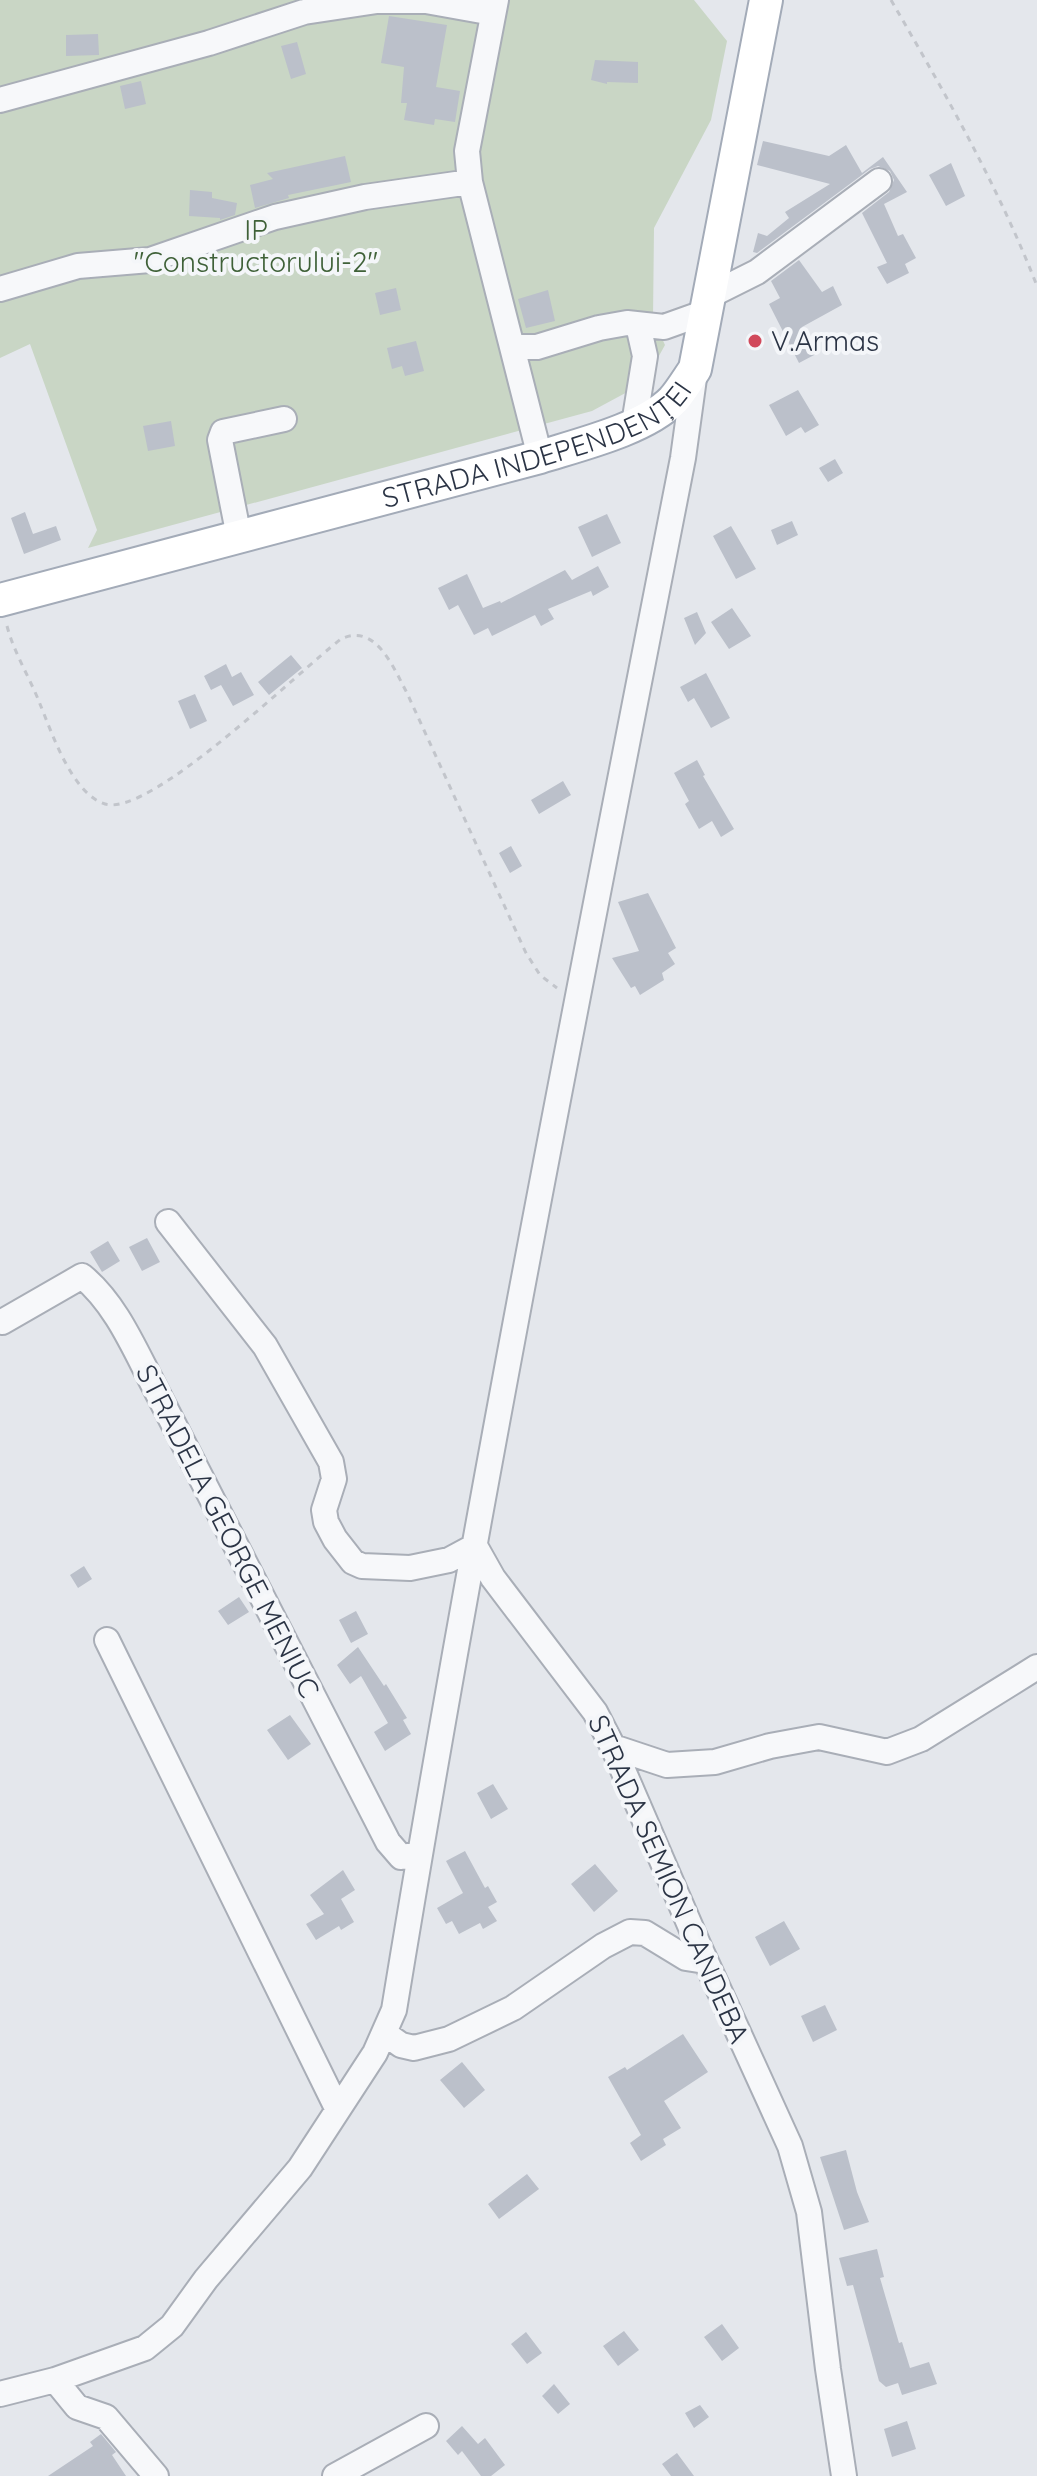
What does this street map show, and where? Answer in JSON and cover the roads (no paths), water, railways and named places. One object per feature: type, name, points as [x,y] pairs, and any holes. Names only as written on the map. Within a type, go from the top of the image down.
[{"type":"main road","name":"STRADA INDEPENDENȚEI","points":[[2,608],[239,537],[540,457],[609,435],[672,401],[695,369],[766,0]]},
{"type":"street","points":[[0,100],[209,43],[304,12],[377,1],[495,6],[467,151],[470,182],[540,457]]},
{"type":"street","points":[[512,347],[537,347],[627,323],[664,327],[757,272],[879,181]]},
{"type":"street","points":[[0,289],[78,266],[150,260],[290,214],[365,197],[470,182]]},
{"type":"street","points":[[634,424],[645,356],[638,325]]},
{"type":"street","points":[[0,2394],[55,2380],[145,2348],[172,2326],[206,2279],[300,2168],[375,2053],[394,2010],[475,1546],[576,1002],[683,458],[695,369]]},
{"type":"street","points":[[239,537],[220,440],[223,432],[284,419]]},
{"type":"street","points":[[168,1222],[265,1346],[331,1462],[334,1479],[324,1510],[326,1522],[353,1562],[362,1566],[410,1568],[449,1560],[475,1546]]},
{"type":"street","name":"STRADELA GEORGE MENIUC","points":[[2,1322],[82,1276],[99,1289],[154,1386],[388,1842],[401,1857],[420,1854]]},
{"type":"street","name":"STRADA SEMION CANDEBA","points":[[475,1546],[493,1578],[595,1712],[790,2146],[809,2212],[844,2476]]},
{"type":"street","points":[[107,1640],[337,2108]]},
{"type":"street","points":[[613,1747],[667,1765],[715,1762],[770,1746],[819,1737],[887,1752],[921,1739],[1037,1667]]},
{"type":"street","points":[[384,2033],[401,2045],[414,2048],[449,2039],[513,2008],[603,1946],[630,1932],[645,1933],[686,1958],[705,1961]]},
{"type":"street","points":[[55,2380],[77,2407],[106,2417],[156,2476]]},
{"type":"street","points":[[335,2476],[426,2426]]},
{"type":"place","name":"V.Armas","points":[[755,341]]},
{"type":"park label","name":"IP \"Constructorului-2\"","points":[[256,246]]}]
